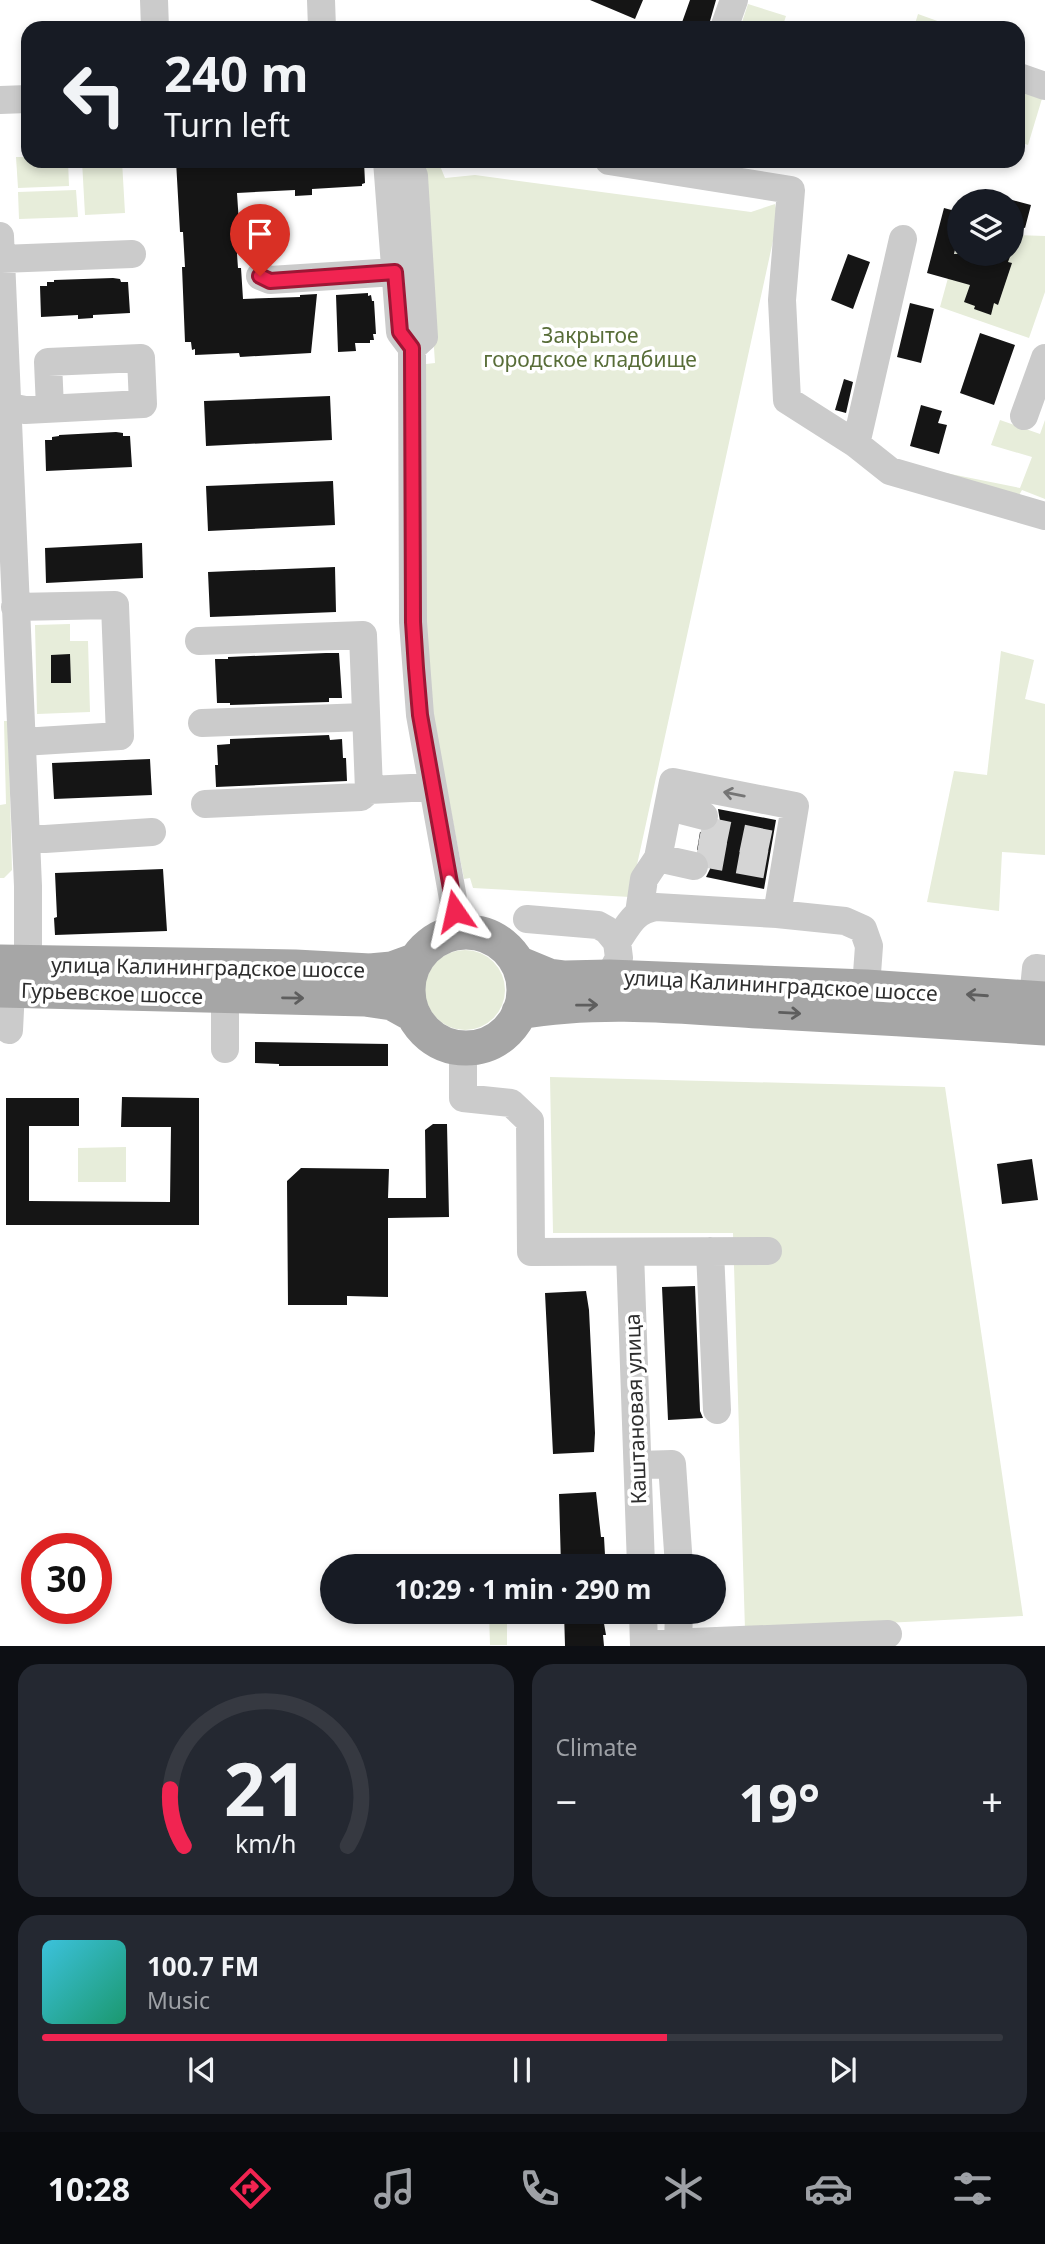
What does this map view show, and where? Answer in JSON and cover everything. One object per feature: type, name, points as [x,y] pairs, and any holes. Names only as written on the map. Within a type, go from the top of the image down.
[{"type":"main road","points":[[459,932],[502,942],[520,964],[525,986],[523,1006],[503,1036],[487,1045],[463,1049],[444,1045],[423,1031],[410,1013],[406,991],[409,972],[421,951],[431,942],[459,932]]},
{"type":"main road","name":"улица Калининградское шоссе","points":[[10,976],[282,967],[370,971],[392,970],[414,961]]},
{"type":"main road","name":"улица Калининградское шоссе","points":[[520,964],[549,976],[565,978],[609,977],[866,987],[1042,999]]},
{"type":"main road","name":"Гурьевское шоссе","points":[[10,976],[225,996]]},
{"type":"main road","name":"улица Калининградское шоссе","points":[[225,996],[365,999],[392,1003],[410,1013]]},
{"type":"main road","name":"улица Калининградское шоссе","points":[[519,1012],[548,1007],[626,1005],[735,1009],[1042,999]]},
{"type":"street","points":[[154,0],[155,21]]},
{"type":"street","points":[[321,0],[322,21]]},
{"type":"street","points":[[726,21],[734,0]]},
{"type":"street","points":[[1025,79],[1045,86]]},
{"type":"street","points":[[0,100],[21,99]]},
{"type":"street","points":[[388,168],[400,332],[412,348],[413,622],[420,715],[459,932]]},
{"type":"street","points":[[411,168],[414,176],[424,337],[412,348]]},
{"type":"street","points":[[653,168],[791,190],[782,300],[787,400],[856,444],[890,471],[1045,516]]},
{"type":"street","points":[[856,444],[903,239]]},
{"type":"street","points":[[9,1030],[10,976],[28,886],[22,743],[10,709],[15,607],[6,526],[1,247],[132,254]]},
{"type":"street","points":[[260,276],[270,281],[395,272]]},
{"type":"street","points":[[1024,416],[1045,358]]},
{"type":"street","points":[[4,406],[25,410],[50,408]]},
{"type":"street","points":[[15,607],[115,605],[120,736],[22,743]]},
{"type":"street","points":[[199,641],[363,635],[369,790]]},
{"type":"street","points":[[202,723],[365,717]]},
{"type":"street","points":[[639,913],[644,879],[663,833],[673,782],[795,806],[779,857],[777,914]]},
{"type":"street","points":[[205,804],[361,797],[369,790],[432,787]]},
{"type":"street","points":[[26,836],[45,839],[152,832]]},
{"type":"street","points":[[663,833],[699,841],[663,833]]},
{"type":"street","points":[[617,942],[634,917],[644,909],[656,907],[845,921],[863,929],[869,946],[866,987]]},
{"type":"street","points":[[527,919],[598,925],[607,930],[617,942],[619,958],[609,977]]},
{"type":"street","points":[[225,996],[225,1049]]},
{"type":"street","points":[[463,1049],[463,1098],[511,1103],[530,1121],[531,1252],[768,1251]]},
{"type":"street","points":[[710,1251],[717,1410]]},
{"type":"street","name":"Каштановая улица","points":[[630,1252],[641,1554]]},
{"type":"street","points":[[638,1465],[672,1464],[677,1554]]},
{"type":"street","points":[[643,1624],[644,1645],[888,1634]]},
{"type":"street","points":[[678,1643],[679,1624]]},
{"type":"green space","points":[[748,4],[786,16],[784,21],[742,21]]},
{"type":"green space","points":[[918,14],[938,21],[916,21]]},
{"type":"green space","points":[[1034,90],[1044,92],[1028,145],[1025,144],[1025,93]]},
{"type":"green space","points":[[16,157],[21,157],[21,168],[68,168],[69,186],[18,188]]},
{"type":"green space","points":[[82,168],[122,168],[125,213],[85,215]]},
{"type":"green space","name":"Закрытое городское кладбище","points":[[417,168],[441,168],[445,178],[475,175],[751,212],[775,204],[778,218],[630,897],[473,888],[470,878],[464,879],[432,712],[426,619],[426,364],[435,363],[424,198]]},
{"type":"green space","points":[[76,190],[78,217],[19,219],[18,192]]},
{"type":"green space","points":[[1024,235],[1045,236],[1045,292],[1029,338],[940,307],[951,266],[1024,266]]},
{"type":"green space","points":[[1000,420],[1040,434],[1045,420],[1045,499],[1022,490],[1018,497],[896,463],[1020,488],[1032,457],[991,445]]},
{"type":"green space","points":[[70,624],[70,641],[88,641],[90,712],[37,714],[35,625]]},
{"type":"green space","points":[[1001,651],[1034,660],[1025,699],[1045,704],[1045,855],[1002,852],[999,911],[927,902],[954,771],[987,775]]},
{"type":"green space","points":[[4,721],[8,721],[12,870],[4,878],[0,878],[0,805],[6,804]]},
{"type":"green space","points":[[457,950],[473,950],[494,961],[505,982],[505,998],[494,1019],[473,1030],[457,1030],[443,1024],[431,1012],[425,998],[425,982],[431,968],[443,956]]},
{"type":"green space","points":[[550,1077],[945,1087],[1023,1616],[745,1630],[733,1233],[553,1233]]},
{"type":"green space","points":[[126,1147],[126,1182],[78,1182],[78,1148]]},
{"type":"green space","points":[[489,1624],[507,1624],[507,1645],[490,1645]]},
{"type":"building","points":[[590,0],[643,0],[635,19]]},
{"type":"building","points":[[690,0],[716,0],[710,21],[682,21]]},
{"type":"building","points":[[176,168],[364,168],[365,183],[362,186],[312,189],[312,195],[295,196],[295,190],[237,193],[239,224],[235,225],[243,299],[317,294],[311,353],[240,357],[239,353],[195,355],[191,342],[185,342],[182,267],[185,267],[183,232],[180,232]]},
{"type":"building","points":[[1024,203],[1031,205],[1024,228]]},
{"type":"building","points":[[944,208],[947,209],[947,266],[1011,266],[998,305],[994,303],[991,315],[964,302],[970,285],[927,273]]},
{"type":"building","points":[[848,254],[870,262],[853,309],[831,300]]},
{"type":"building","points":[[113,278],[128,282],[130,313],[93,315],[93,318],[78,319],[78,315],[41,317],[40,286],[47,286],[47,282]]},
{"type":"building","points":[[368,293],[374,301],[374,340],[370,340],[370,343],[355,343],[356,351],[338,352],[336,295]]},
{"type":"building","points":[[910,303],[934,309],[921,363],[897,357]]},
{"type":"building","points":[[980,333],[1015,345],[994,405],[960,393]]},
{"type":"building","points":[[844,379],[853,382],[846,413],[835,410]]},
{"type":"building","points":[[330,396],[332,440],[206,446],[204,401]]},
{"type":"building","points":[[921,405],[942,411],[938,423],[947,425],[939,454],[910,446]]},
{"type":"building","points":[[116,432],[130,436],[132,467],[46,471],[45,440],[52,440],[52,437],[59,435]]},
{"type":"building","points":[[333,481],[335,525],[208,531],[206,486]]},
{"type":"building","points":[[142,543],[143,578],[46,583],[45,548]]},
{"type":"building","points":[[335,567],[336,612],[210,617],[208,572]]},
{"type":"building","points":[[339,653],[342,698],[329,698],[329,702],[230,705],[217,703],[215,659]]},
{"type":"building","points":[[70,654],[71,683],[51,683],[51,655]]},
{"type":"building","points":[[329,735],[330,740],[342,739],[347,781],[216,787],[217,745],[230,744],[230,739]]},
{"type":"building","points":[[150,759],[152,795],[54,799],[52,763]]},
{"type":"building","points":[[718,809],[776,820],[764,889],[706,877],[710,860],[705,853],[697,850],[700,832],[709,832],[716,827],[720,821]]},
{"type":"building","points":[[163,869],[167,931],[55,935],[55,873]]},
{"type":"building","points":[[255,1042],[388,1044],[388,1066],[279,1066],[255,1063]]},
{"type":"building","points":[[122,1097],[199,1098],[199,1225],[6,1225],[6,1098],[79,1098],[79,1126],[29,1126],[29,1201],[170,1202],[171,1127],[121,1127]]},
{"type":"building","points":[[433,1124],[447,1124],[449,1217],[388,1218],[388,1297],[347,1296],[347,1305],[288,1305],[287,1181],[301,1168],[389,1169],[388,1198],[426,1198],[425,1130]]},
{"type":"building","points":[[1032,1159],[1038,1200],[1002,1204],[997,1164]]},
{"type":"building","points":[[695,1286],[700,1411],[703,1418],[668,1420],[662,1287]]},
{"type":"building","points":[[586,1291],[594,1452],[553,1454],[545,1293]]},
{"type":"building","points":[[596,1492],[605,1554],[561,1554],[559,1494]]},
{"type":"building","points":[[564,1624],[604,1624],[604,1646],[565,1646]]},
{"type":"tunnel","points":[[701,830],[773,845]]},
{"type":"tunnel","points":[[697,852],[769,865]]},
{"type":"route","points":[[260,276],[270,281],[395,272],[400,332],[412,348],[413,622],[420,715],[455,911]]}]
